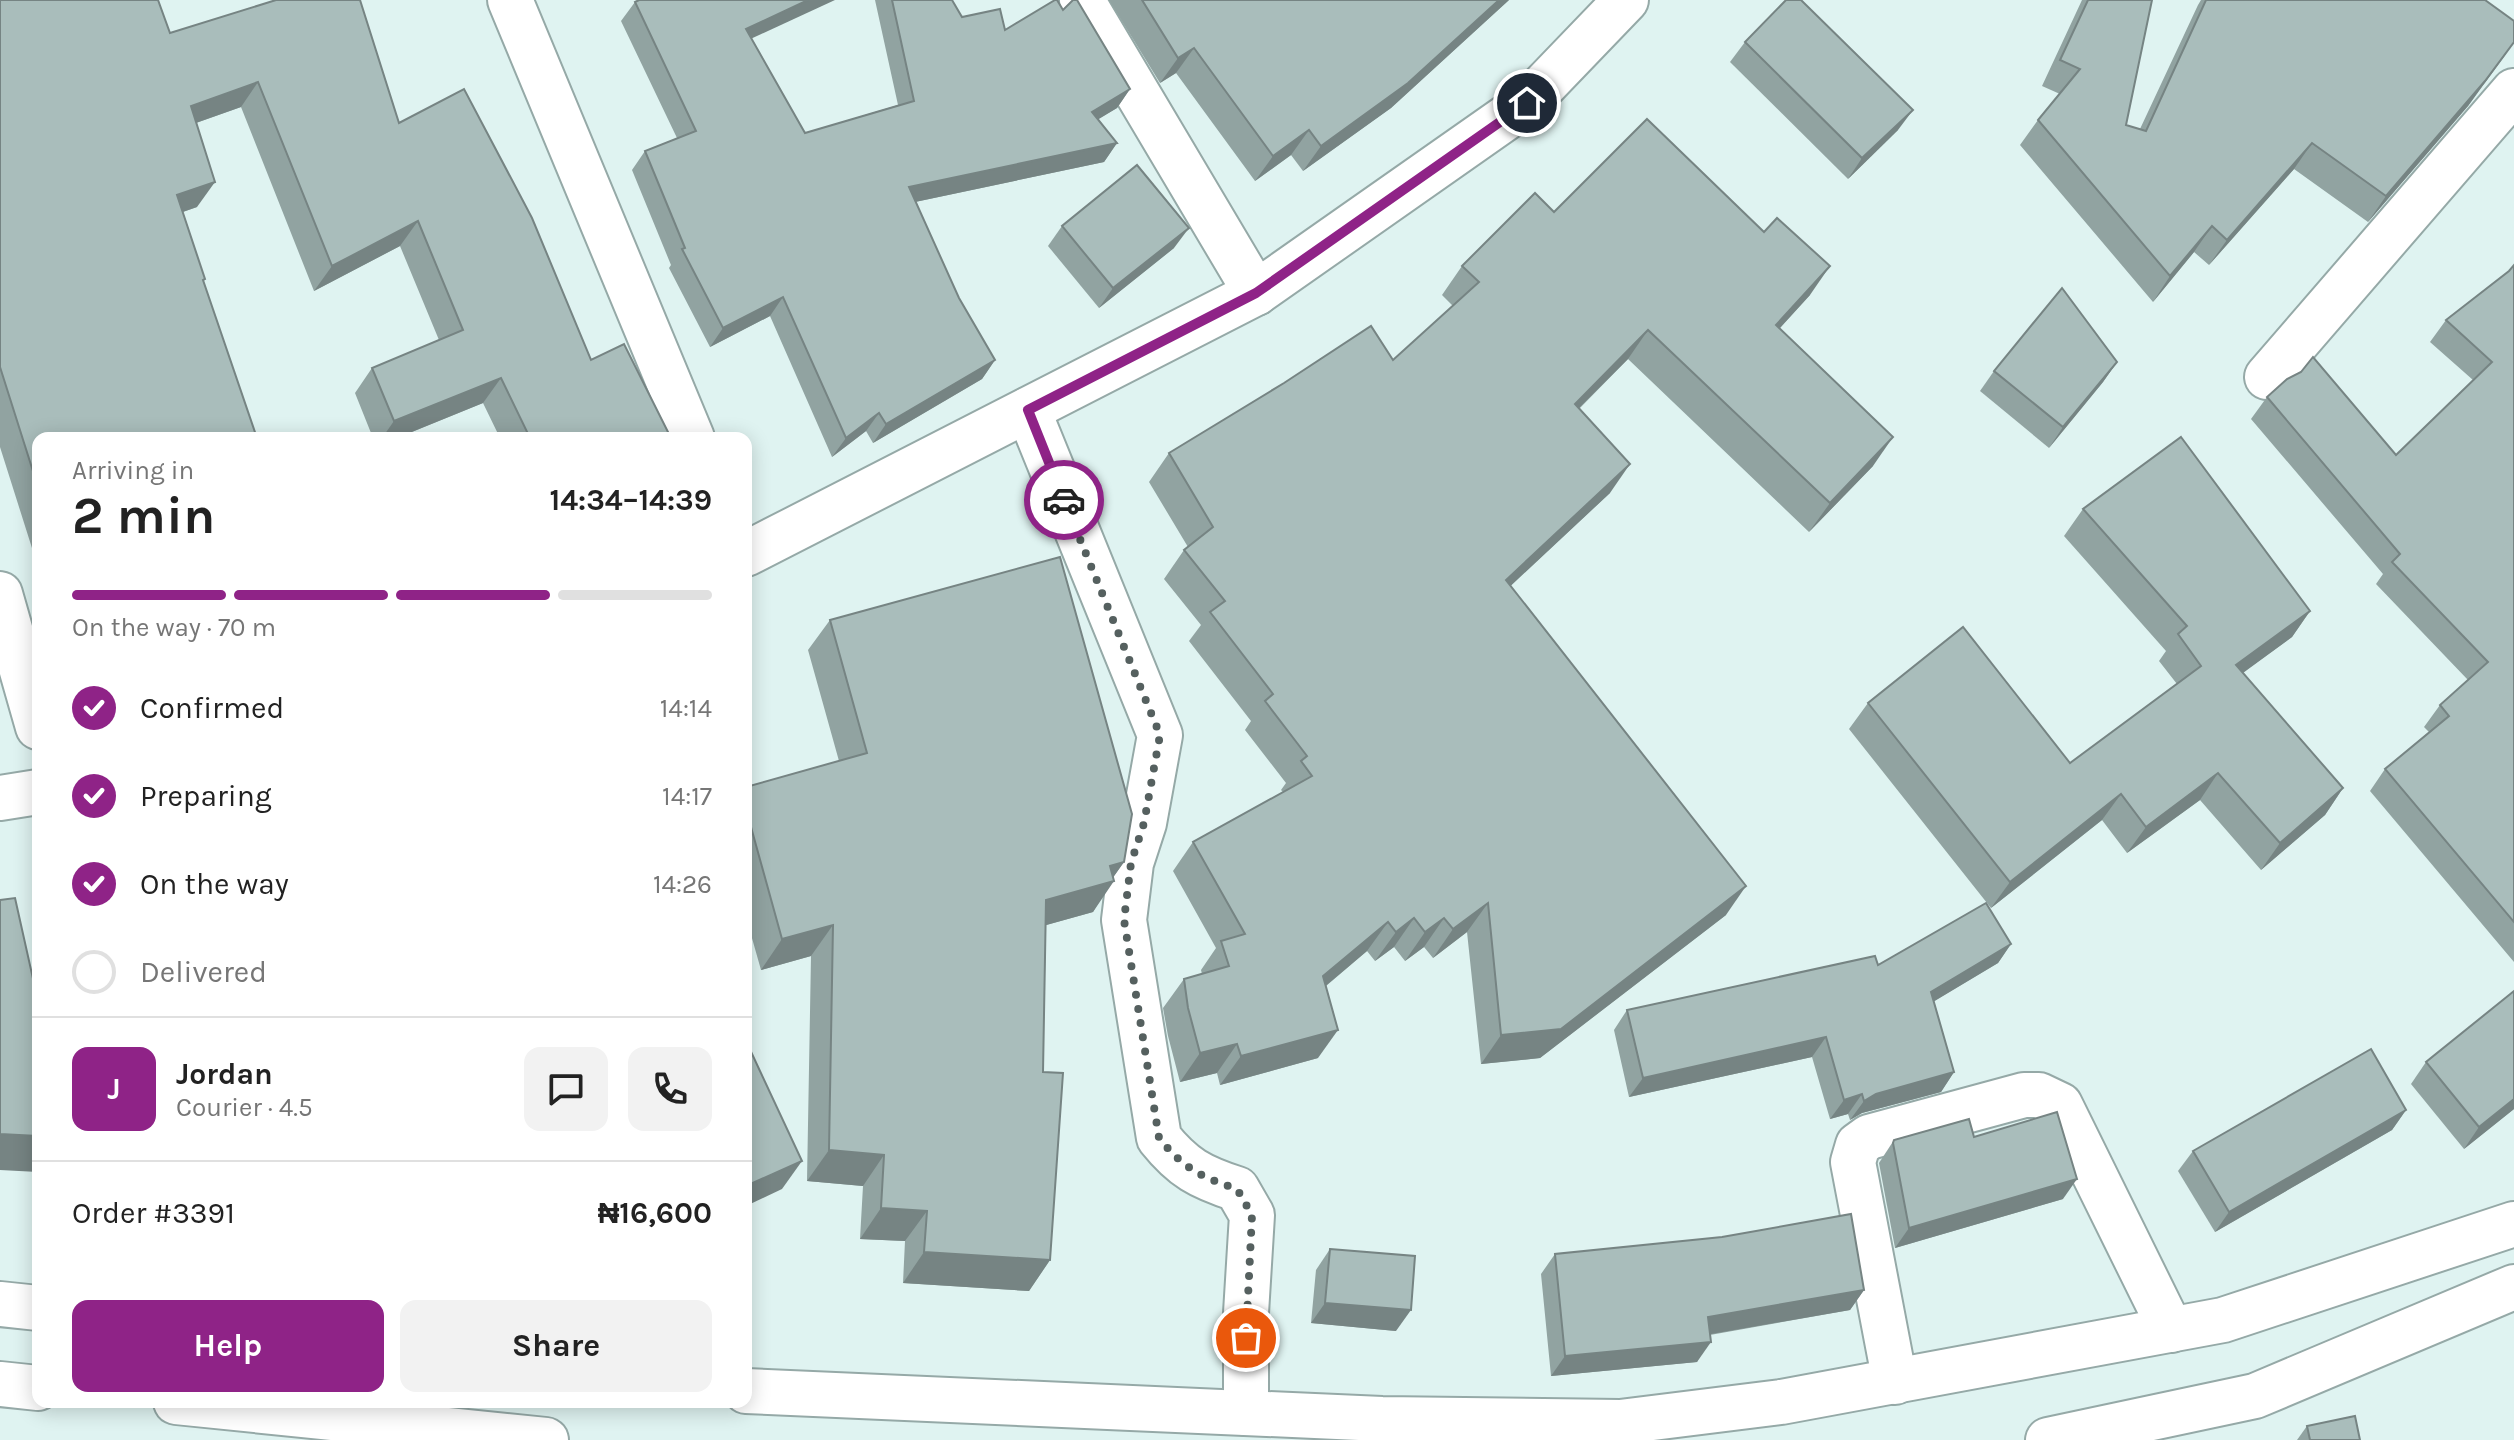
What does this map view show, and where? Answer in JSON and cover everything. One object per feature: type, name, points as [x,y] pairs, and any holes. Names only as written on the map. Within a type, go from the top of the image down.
[{"type":"street","points":[[510,0],[690,432]]},
{"type":"street","points":[[1082,0],[1256,293]]},
{"type":"street","points":[[752,551],[1256,293],[1527,103],[1626,0]]},
{"type":"street","points":[[2267,377],[2514,91]]},
{"type":"street","points":[[1028,410],[1160,735],[1144,823],[1131,863],[1124,920],[1159,1138],[1179,1162],[1212,1181],[1237,1189],[1252,1215],[1246,1313],[1246,1413]]},
{"type":"street","points":[[0,594],[32,706]]},
{"type":"street","points":[[0,798],[32,793]]},
{"type":"street","points":[[1895,1382],[1853,1162],[1858,1145],[1869,1137],[2024,1095],[2039,1095],[2060,1105],[2171,1330]]},
{"type":"street","points":[[752,1391],[1382,1419],[1620,1422],[1781,1402],[2223,1320],[2514,1224]]},
{"type":"street","points":[[2048,1440],[2255,1396],[2514,1287]]},
{"type":"street","points":[[0,1304],[32,1307]]},
{"type":"street","points":[[0,1384],[32,1387]]},
{"type":"street","points":[[234,1408],[546,1440]]},
{"type":"building","points":[[0,0],[158,0],[170,33],[276,0],[360,0],[399,123],[464,89],[532,218],[591,360],[624,344],[668,432],[527,432],[501,378],[394,421],[372,368],[463,330],[418,221],[332,266],[258,82],[191,106],[215,182],[177,195],[255,432],[32,432],[32,468],[0,367]]},
{"type":"building","points":[[808,0],[746,29],[805,133],[914,101],[892,0],[952,0],[962,17],[1000,9],[1005,30],[1055,0],[1063,10],[1077,0],[1130,89],[1092,112],[1117,143],[909,187],[959,298],[995,360],[886,424],[879,413],[846,438],[783,297],[723,328],[682,249],[685,248],[645,151],[696,131],[635,2]]},
{"type":"building","points":[[1142,0],[1499,0],[1408,83],[1321,146],[1309,130],[1273,156],[1194,48],[1178,58]]},
{"type":"building","points":[[1786,0],[1801,0],[1913,110],[1862,158],[1745,42]]},
{"type":"building","points":[[2088,0],[2152,0],[2126,125],[2146,131],[2206,0],[2485,0],[2514,21],[2514,42],[2485,81],[2386,196],[2312,143],[2227,240],[2212,226],[2170,276],[2038,120],[2080,69],[2060,60]]},
{"type":"building","points":[[1647,119],[1764,232],[1777,218],[1830,266],[1776,325],[1893,437],[1830,503],[1648,330],[1575,404],[1630,464],[1506,580],[1746,886],[1561,1029],[1501,1035],[1488,903],[1453,929],[1444,918],[1425,932],[1414,918],[1396,932],[1388,922],[1323,976],[1338,1030],[1241,1056],[1237,1044],[1200,1053],[1184,979],[1229,966],[1221,941],[1245,934],[1193,842],[1312,776],[1301,761],[1307,756],[1265,701],[1273,694],[1210,612],[1225,601],[1184,550],[1213,527],[1169,453],[1371,326],[1393,360],[1479,282],[1462,266],[1535,193],[1554,212]]},
{"type":"building","points":[[1137,165],[1189,228],[1113,288],[1062,226]]},
{"type":"building","points":[[2514,265],[2514,922],[2385,769],[2449,716],[2440,705],[2488,662],[2392,562],[2400,554],[2267,397],[2287,379],[2301,372],[2313,357],[2396,455],[2492,362],[2446,320]]},
{"type":"building","points":[[2062,288],[2117,362],[2063,427],[1994,371]]},
{"type":"building","points":[[2181,437],[2310,611],[2236,665],[2343,788],[2280,843],[2218,773],[2146,827],[2121,794],[2010,882],[1868,703],[1963,627],[2070,763],[2201,666],[2178,634],[2187,626],[2083,509]]},
{"type":"building","points":[[1060,557],[1132,814],[1124,862],[1110,866],[1114,881],[1046,900],[1043,1072],[1063,1073],[1050,1260],[924,1252],[927,1211],[881,1208],[884,1155],[829,1150],[833,925],[782,939],[752,831],[752,785],[867,753],[830,620]]},
{"type":"building","points":[[15,898],[32,974],[32,1136],[0,1134],[0,900]]},
{"type":"building","points":[[1986,903],[2011,944],[1931,992],[1954,1072],[1876,1094],[1864,1101],[1862,1094],[1844,1100],[1826,1037],[1643,1078],[1627,1010],[1875,956],[1878,965]]},
{"type":"building","points":[[2514,991],[2514,1099],[2479,1127],[2426,1062]]},
{"type":"building","points":[[2371,1049],[2406,1110],[2229,1212],[2193,1151]]},
{"type":"building","points":[[752,1054],[802,1161],[752,1183]]},
{"type":"building","points":[[2057,1112],[2077,1179],[1909,1228],[1894,1140],[1969,1119],[1974,1137]]},
{"type":"building","points":[[1851,1214],[1864,1290],[1708,1317],[1711,1342],[1565,1356],[1555,1254],[1722,1237]]},
{"type":"building","points":[[1330,1249],[1415,1256],[1411,1310],[1325,1303]]},
{"type":"building","points":[[2355,1416],[2360,1440],[2310,1440],[2307,1426]]},
{"type":"way so far","points":[[1064,500],[1160,735],[1144,823],[1131,863],[1124,920],[1159,1138],[1179,1162],[1212,1181],[1237,1189],[1252,1215],[1246,1338]]},
{"type":"route","points":[[1064,500],[1028,410],[1256,293],[1527,103]]}]
